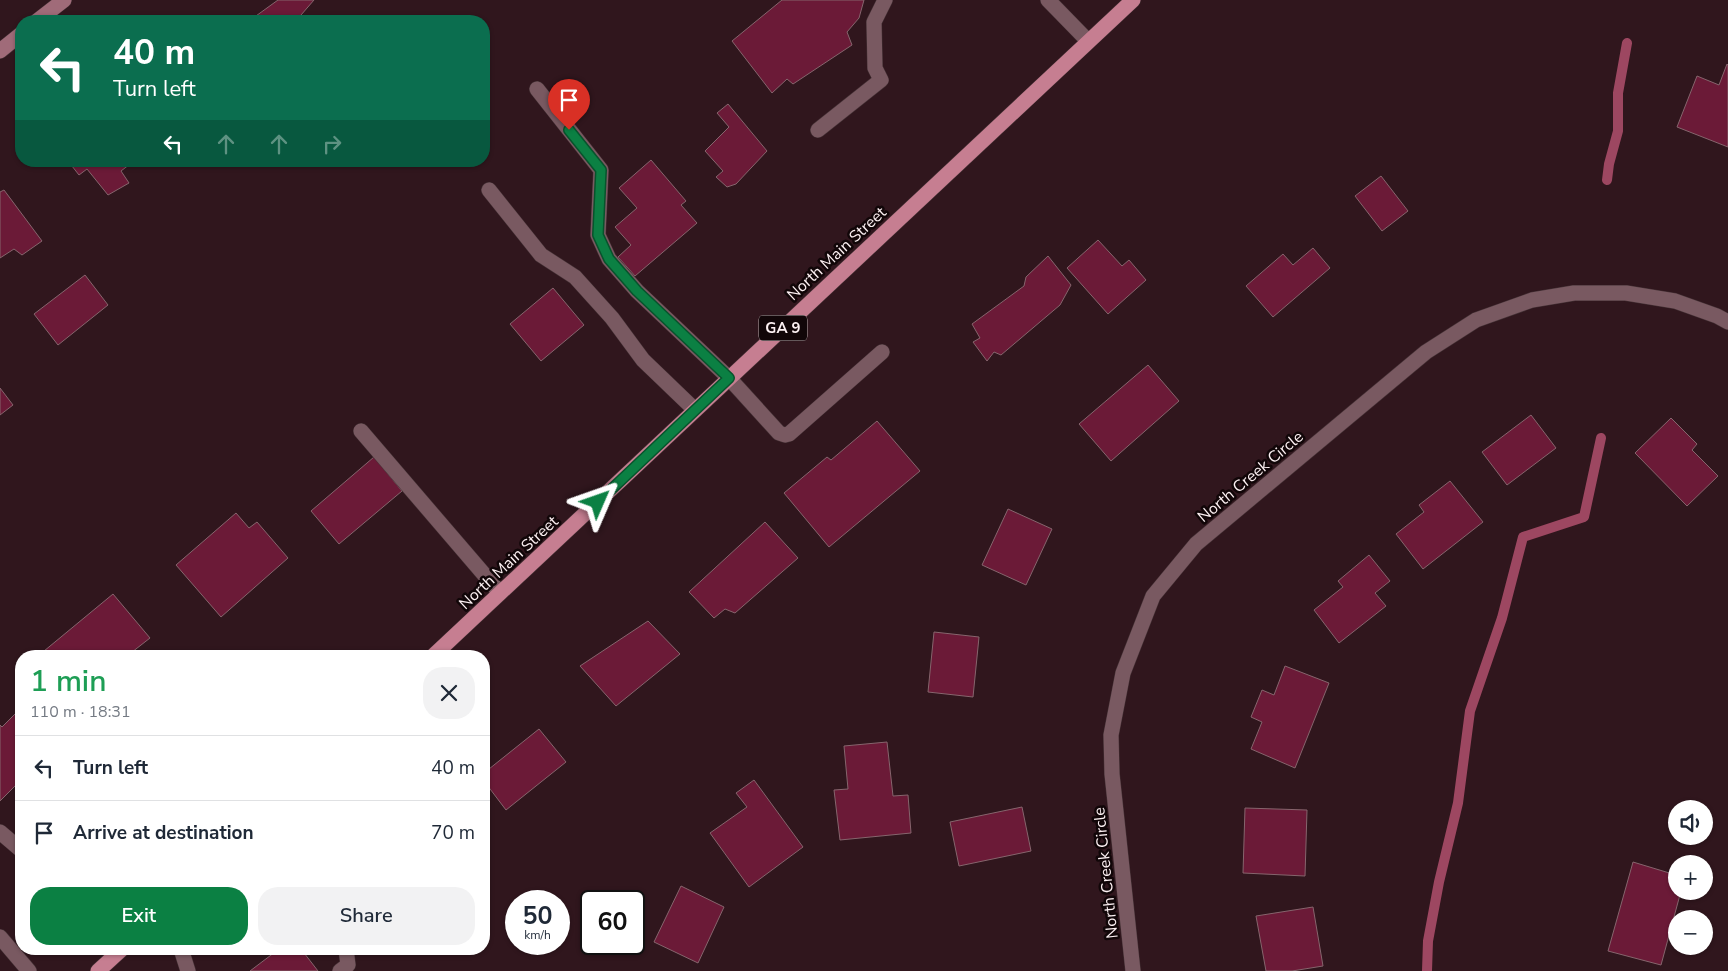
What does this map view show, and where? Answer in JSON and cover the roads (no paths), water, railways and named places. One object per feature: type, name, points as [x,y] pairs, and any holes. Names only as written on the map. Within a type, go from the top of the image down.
[{"type":"main road","name":"North Main Street","points":[[439,650],[1133,0]]},
{"type":"main road","points":[[98,971],[111,955]]},
{"type":"street","points":[[45,15],[64,0]]},
{"type":"street","points":[[818,130],[880,80],[875,68],[874,22],[885,0]]},
{"type":"street","points":[[1048,0],[1088,41]]},
{"type":"street","points":[[0,51],[15,39]]},
{"type":"street","points":[[537,89],[601,170],[598,235],[609,259],[637,291],[729,378],[779,433],[789,434],[882,352]]},
{"type":"street","points":[[489,190],[541,255],[575,277],[612,318],[643,360],[695,410]]},
{"type":"street","name":"North Creek Circle","points":[[1128,970],[1112,774],[1111,735],[1123,674],[1153,596],[1196,544],[1426,352],[1476,320],[1532,300],[1574,293],[1626,292],[1675,301],[1717,316],[1728,322]]},
{"type":"street","points":[[361,431],[500,593]]},
{"type":"street","points":[[0,832],[15,845]]},
{"type":"street","points":[[0,937],[15,955]]},
{"type":"street","points":[[15,955],[29,971]]},
{"type":"street","points":[[183,955],[188,971]]},
{"type":"street","points":[[340,971],[348,965],[347,955]]},
{"type":"waterway","points":[[1607,180],[1609,164],[1618,131],[1618,93],[1627,43]]},
{"type":"waterway","points":[[1427,971],[1428,941],[1439,882],[1458,803],[1470,711],[1502,618],[1523,537],[1584,517],[1601,438]]}]
